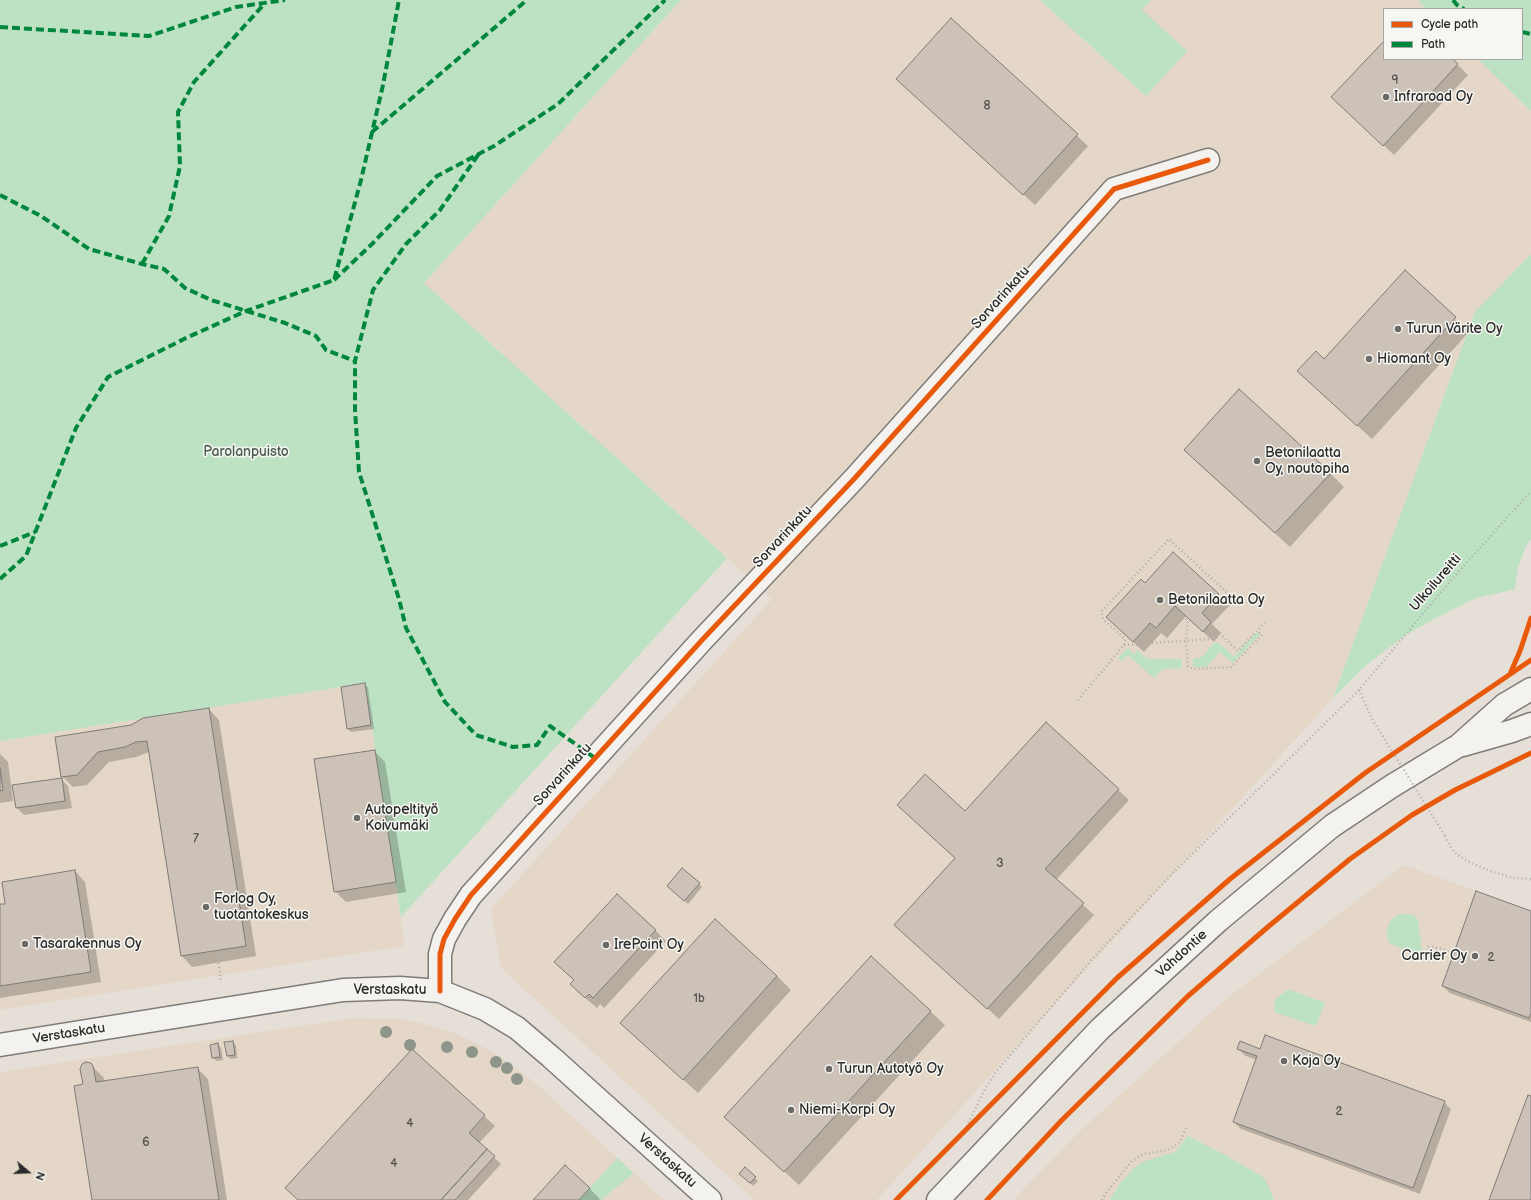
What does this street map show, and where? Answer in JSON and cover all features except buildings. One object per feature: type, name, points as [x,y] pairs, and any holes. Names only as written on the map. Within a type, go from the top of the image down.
[{"type":"street","name":"Sorvarinkatu","points":[[440,991],[440,954],[444,939],[455,918],[471,895],[703,639],[854,479],[1114,189],[1208,160]]},
{"type":"street","name":"Vahdontie","points":[[938,1200],[1100,1029],[1218,921],[1332,826],[1392,786],[1458,746],[1504,705],[1531,689]]},
{"type":"street","name":"Vahdontie","points":[[1458,746],[1512,732],[1531,724]]},
{"type":"street","name":"Verstaskatu","points":[[0,1045],[343,990],[400,988],[440,991],[485,1009],[517,1028],[710,1200]]},
{"type":"path","points":[[1078,700],[1124,645],[1125,639],[1103,619],[1101,612],[1169,539],[1237,602]]},
{"type":"path","points":[[1182,613],[1181,615],[1188,621],[1186,641],[1188,666],[1193,669],[1231,667],[1262,635],[1257,630]]},
{"type":"path","points":[[1124,645],[1209,640],[1217,631],[1238,651],[1267,620]]},
{"type":"path","points":[[1358,690],[1372,718],[1453,851],[1466,861],[1490,871],[1513,878],[1531,879]]},
{"type":"path","points":[[1391,755],[1398,750]]},
{"type":"path","points":[[1418,811],[1431,804]]},
{"type":"path","points":[[1428,947],[1439,948],[1454,954]]},
{"type":"path","points":[[216,951],[221,982]]},
{"type":"path","points":[[963,1132],[976,1119]]},
{"type":"path","points":[[1102,1200],[1132,1161],[1144,1154],[1168,1150],[1180,1142],[1187,1126]]},
{"type":"shaded area","points":[[681,0],[1040,0],[1146,96],[1142,10],[1151,0],[1418,0],[1426,8],[1383,8],[1383,60],[1479,60],[1531,111],[1531,254],[1475,312],[1333,698],[877,1200],[754,1200],[501,968],[491,909],[772,599],[424,283]]},
{"type":"shaded area","points":[[365,683],[405,946],[0,1010],[0,741]]},
{"type":"shaded area","points":[[1404,865],[1531,911],[1531,1200],[1013,1200],[1079,1132],[1226,999]]},
{"type":"shaded area","points":[[353,1018],[398,1019],[418,1022],[457,1034],[495,1053],[533,1081],[664,1200],[0,1200],[0,1072]]},
{"type":"green space","name":"Parolanpuisto","points":[[0,0],[681,0],[424,283],[727,558],[401,917],[365,683],[0,741]]},
{"type":"green space","points":[[1040,0],[1151,0],[1142,10],[1187,51],[1146,96]]},
{"type":"green space","points":[[1418,0],[1531,0],[1531,111],[1479,60],[1523,60],[1523,8],[1426,8]]},
{"type":"green space","points":[[1531,254],[1531,539],[1526,546],[1518,567],[1515,589],[1476,598],[1404,636],[1364,667],[1333,698],[1475,312]]},
{"type":"green space","points":[[1256,633],[1260,634],[1233,663],[1220,652],[1206,667],[1193,667],[1193,658],[1203,656],[1214,643],[1219,643],[1234,657]]},
{"type":"green space","points":[[1128,648],[1134,654],[1137,650],[1148,659],[1182,659],[1182,668],[1163,669],[1154,678],[1128,655],[1122,661],[1118,658]]},
{"type":"green space","points":[[1400,914],[1410,914],[1416,917],[1418,921],[1422,950],[1419,956],[1389,943],[1387,936],[1388,925],[1392,919]]},
{"type":"green space","points":[[1288,989],[1325,1003],[1316,1026],[1274,1012],[1275,1000]]},
{"type":"green space","points":[[1188,1136],[1263,1177],[1274,1200],[1110,1200],[1120,1183],[1134,1168],[1142,1162],[1175,1152]]},
{"type":"green space","points":[[617,1158],[634,1173],[601,1200],[579,1200]]},
{"type":"marked path","points":[[0,27],[149,36],[236,7],[285,0]]},
{"type":"marked path","points":[[0,579],[26,556],[76,428],[108,377],[186,338],[246,311],[334,280],[361,180],[383,85],[399,0]]},
{"type":"marked path","points":[[372,132],[527,0]]},
{"type":"marked path","points":[[334,280],[372,244],[437,176],[494,146],[558,104],[665,0]]},
{"type":"marked path","points":[[1453,0],[1462,8]]},
{"type":"marked path","points":[[142,264],[169,216],[180,166],[178,112],[194,82],[266,2]]},
{"type":"marked path","points":[[1523,32],[1531,34]]},
{"type":"marked path","points":[[478,155],[440,210],[406,244],[373,290],[355,361],[355,410],[359,472],[399,599],[406,628],[445,702],[476,735],[513,747],[537,745],[550,726],[595,758]]},
{"type":"marked path","points":[[0,195],[41,216],[89,249],[164,269],[185,288],[211,300],[285,323],[316,336],[326,350],[355,361]]},
{"type":"marked path","points":[[0,546],[35,532]]},
{"type":"cycle path","points":[[440,991],[440,954],[444,939],[471,895],[703,639],[854,479],[1114,189],[1208,160]]},
{"type":"cycle path","points":[[1510,674],[1520,651],[1531,618]]},
{"type":"cycle path","points":[[896,1200],[1117,978],[1230,879],[1365,773],[1531,660]]},
{"type":"cycle path","points":[[987,1200],[1062,1120],[1188,996],[1350,859],[1412,815],[1455,790],[1531,753]]},
{"type":"place","name":"Infraroad Oy","points":[[1386,97]]},
{"type":"place","name":"Turun Värite Oy","points":[[1398,329]]},
{"type":"place","name":"Hiomant Oy","points":[[1369,359]]},
{"type":"place","name":"Betonilaatta Oy, noutopiha","points":[[1257,461]]},
{"type":"place","name":"Betonilaatta Oy","points":[[1160,600]]},
{"type":"place","name":"Autopeltityö Koivumäki","points":[[357,818]]},
{"type":"place","name":"Forlog Oy, tuotantokeskus","points":[[206,907]]},
{"type":"place","name":"Tasarakennus Oy","points":[[25,944]]},
{"type":"place","name":"IrePoint Oy","points":[[606,945]]},
{"type":"place","name":"Carrier Oy","points":[[1475,956]]},
{"type":"place","name":"Koja Oy","points":[[1284,1061]]},
{"type":"place","name":"Turun Autotyö Oy","points":[[829,1069]]},
{"type":"place","name":"Niemi-Korpi Oy","points":[[791,1110]]}]
